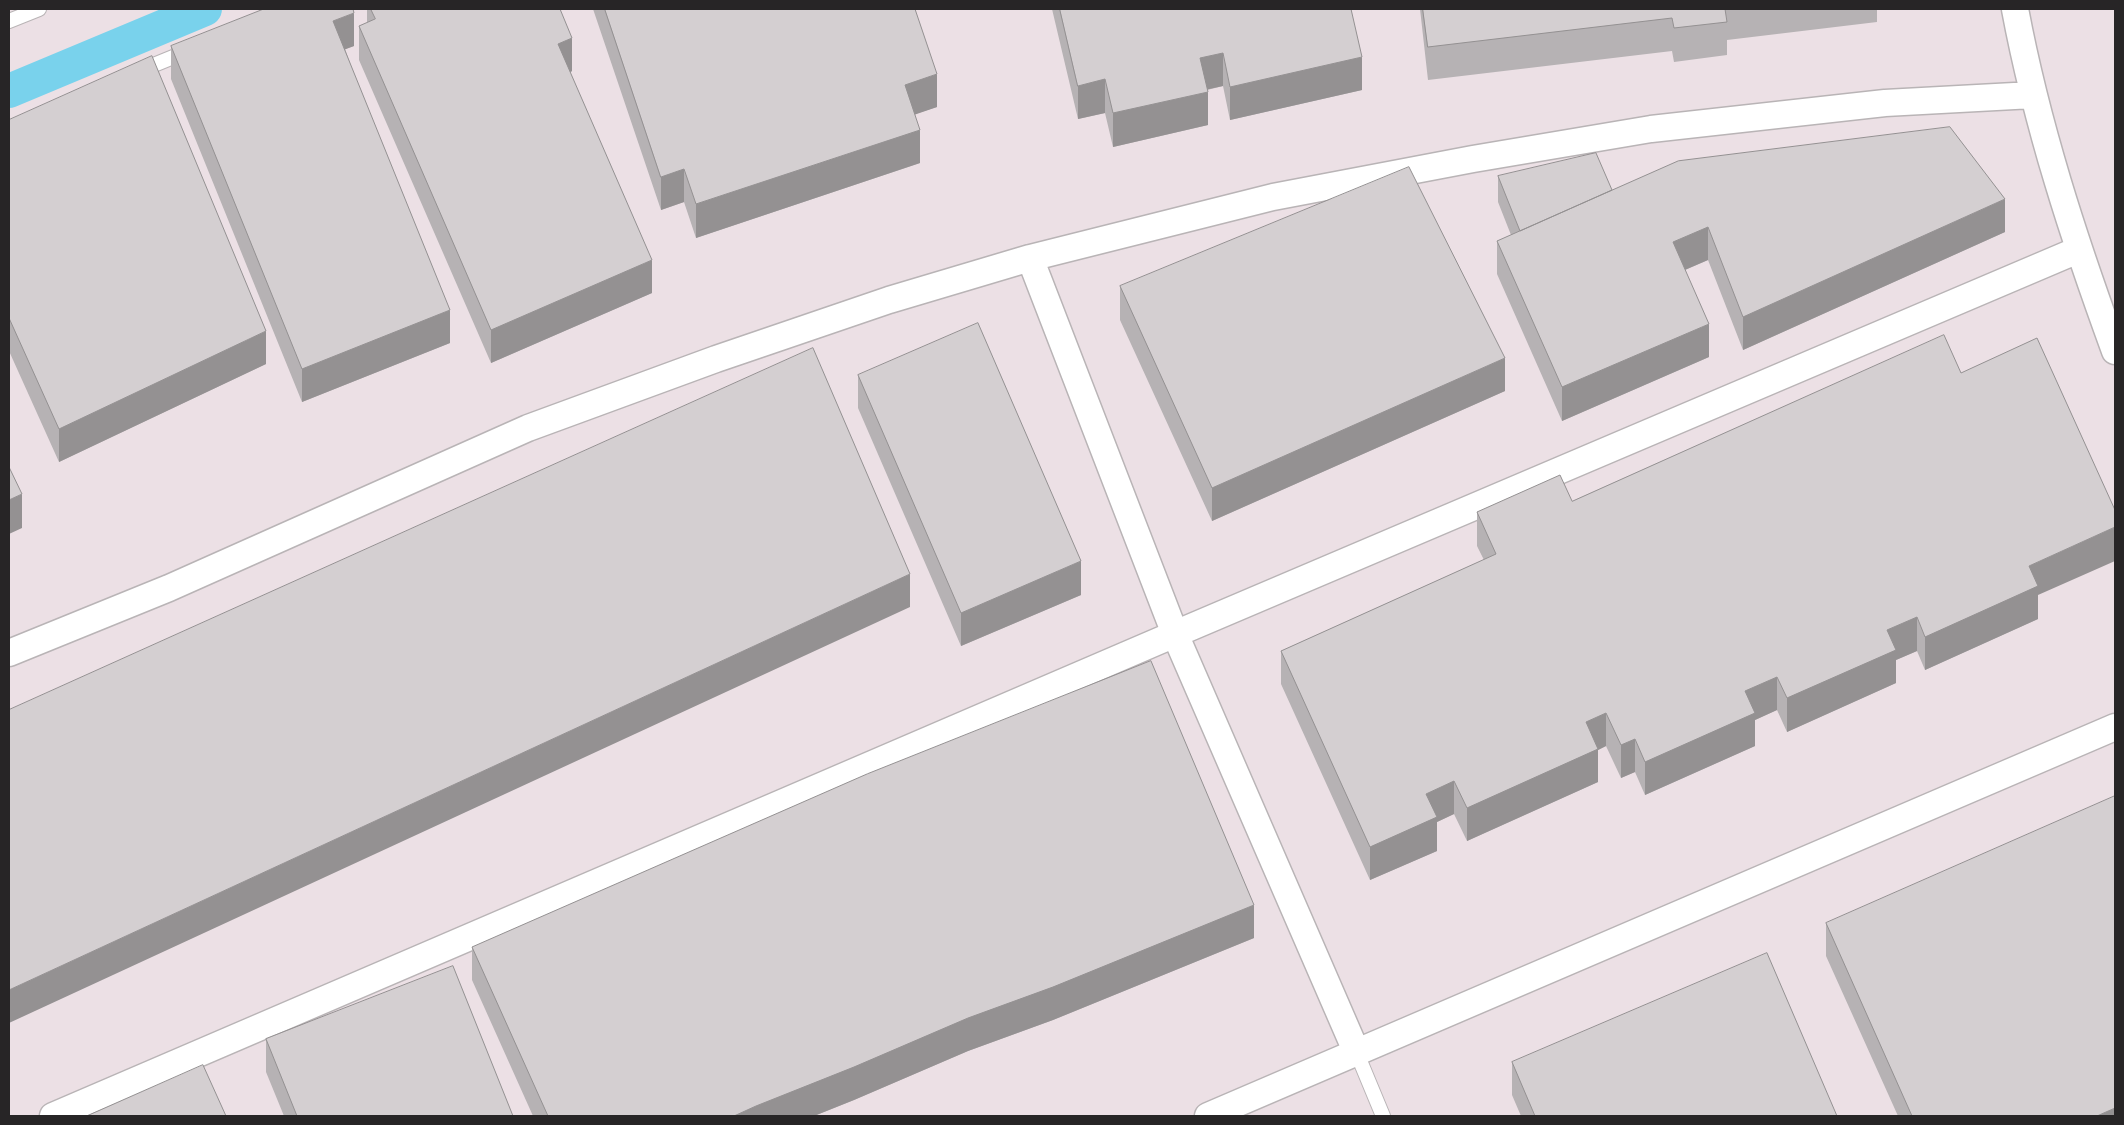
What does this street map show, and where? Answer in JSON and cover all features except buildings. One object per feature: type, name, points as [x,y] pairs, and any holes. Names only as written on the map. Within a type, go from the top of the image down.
[{"type":"street","points":[[2015,9],[2033,95],[2078,250],[2115,351]]},
{"type":"street","points":[[9,653],[169,588],[528,428],[716,359],[871,306],[1030,258],[1273,197],[1614,135],[1885,104],[2033,95]]},
{"type":"street","points":[[52,1116],[1175,634],[2078,250]]},
{"type":"street","points":[[1030,258],[1175,634],[1356,1051]]},
{"type":"street","points":[[1208,1116],[2115,727]]},
{"type":"lane","points":[[9,21],[33,10]]},
{"type":"lane","points":[[125,77],[197,47]]},
{"type":"lane","points":[[1356,1051],[1383,1116]]},
{"type":"shaded area","points":[[9,9],[2115,9],[2115,1116],[9,1116]]},
{"type":"waterway","points":[[9,91],[205,9]]}]
